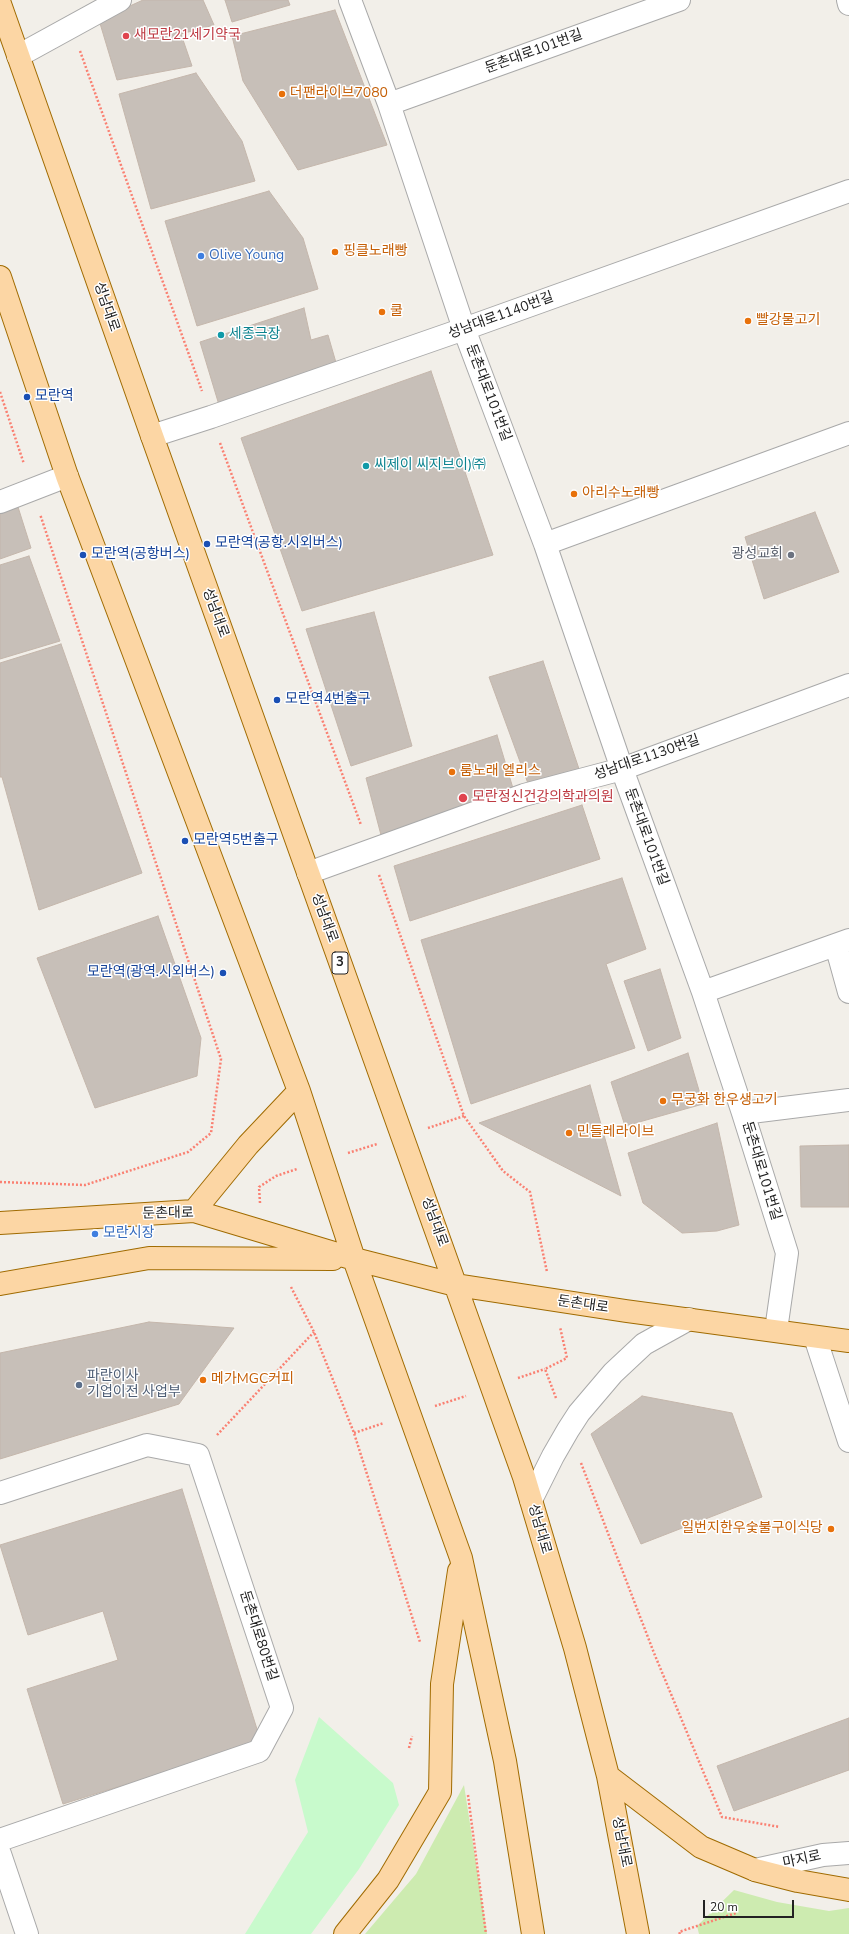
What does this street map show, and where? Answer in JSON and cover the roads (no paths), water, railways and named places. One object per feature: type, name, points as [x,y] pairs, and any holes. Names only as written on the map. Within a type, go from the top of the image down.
[{"type":"main road","name":"성남대로","points":[[0,4],[152,436],[403,1136],[531,1500],[575,1648],[608,1776],[638,1934]]},
{"type":"main road","points":[[0,277],[66,476],[299,1091],[354,1259],[461,1558],[505,1761],[533,1934]]},
{"type":"main road","points":[[194,1211],[248,1145],[299,1091]]},
{"type":"main road","name":"둔촌대로","points":[[0,1223],[194,1211],[354,1259],[456,1285],[554,1301],[849,1341]]},
{"type":"main road","name":"둔촌대로","points":[[0,1284],[149,1258],[278,1260],[354,1259]]},
{"type":"main road","points":[[345,1934],[388,1880],[440,1792],[442,1684],[461,1558]]},
{"type":"main road","points":[[608,1776],[701,1847],[755,1870],[798,1881],[849,1890]]},
{"type":"street","points":[[18,56],[120,0]]},
{"type":"street","name":"둔촌대로101번길","points":[[350,0],[389,104],[464,329],[545,544],[622,769],[703,992],[743,1113],[787,1254],[776,1330]]},
{"type":"street","name":"둔촌대로101번길","points":[[389,104],[680,0]]},
{"type":"street","points":[[848,0],[849,4]]},
{"type":"street","name":"성남대로1140번길","points":[[152,436],[464,329],[849,191]]},
{"type":"street","points":[[545,544],[849,433]]},
{"type":"street","points":[[0,502],[66,476]]},
{"type":"street","name":"성남대로1130번길","points":[[308,873],[524,795],[622,769],[849,685]]},
{"type":"street","points":[[703,992],[842,942],[849,992]]},
{"type":"street","points":[[743,1113],[849,1100]]},
{"type":"street","points":[[531,1500],[568,1430],[579,1413],[613,1373],[644,1344],[689,1319]]},
{"type":"street","points":[[815,1337],[849,1441]]},
{"type":"street","name":"둔촌대로80번길","points":[[0,1493],[147,1445],[198,1455],[282,1708],[259,1751],[0,1840]]},
{"type":"street","name":"마지로","points":[[755,1870],[822,1855],[849,1853]]},
{"type":"street","points":[[0,1854],[27,1934]]},
{"type":"place","name":"새모란21세기약국","points":[[126,36]]},
{"type":"place","name":"더팬라이브7080","points":[[282,94]]},
{"type":"place","name":"핑클노래빵","points":[[335,252]]},
{"type":"place","name":"Olive Young","points":[[201,256]]},
{"type":"place","name":"쿨","points":[[382,312]]},
{"type":"place","name":"빨강물고기","points":[[748,321]]},
{"type":"place","name":"세종극장","points":[[221,335]]},
{"type":"place","name":"모란역","points":[[27,397]]},
{"type":"place","name":"씨제이 씨지브이)㈜","points":[[366,466]]},
{"type":"place","name":"아리수노래빵","points":[[574,494]]},
{"type":"place","name":"모란역(공항.시외버스)","points":[[207,544]]},
{"type":"place","name":"모란역(공항버스)","points":[[83,555]]},
{"type":"place","name":"광성교회","points":[[791,555]]},
{"type":"place","name":"모란역4번출구","points":[[277,700]]},
{"type":"place","name":"룸노래 엘리스","points":[[452,772]]},
{"type":"place","name":"모란정신건강의학과의원","points":[[463,798]]},
{"type":"place","name":"모란역5번출구","points":[[185,841]]},
{"type":"place","name":"모란역(광역.시외버스)","points":[[223,973]]},
{"type":"place","name":"무궁화 한우생고기","points":[[663,1101]]},
{"type":"place","name":"민들레라이브","points":[[569,1133]]},
{"type":"place","name":"모란시장","points":[[95,1234]]},
{"type":"place","name":"메가MGC커피","points":[[203,1380]]},
{"type":"place","name":"파란이사 기업이전 사업부","points":[[79,1385]]},
{"type":"place","name":"일번지한우숯불구이식당","points":[[831,1529]]}]
